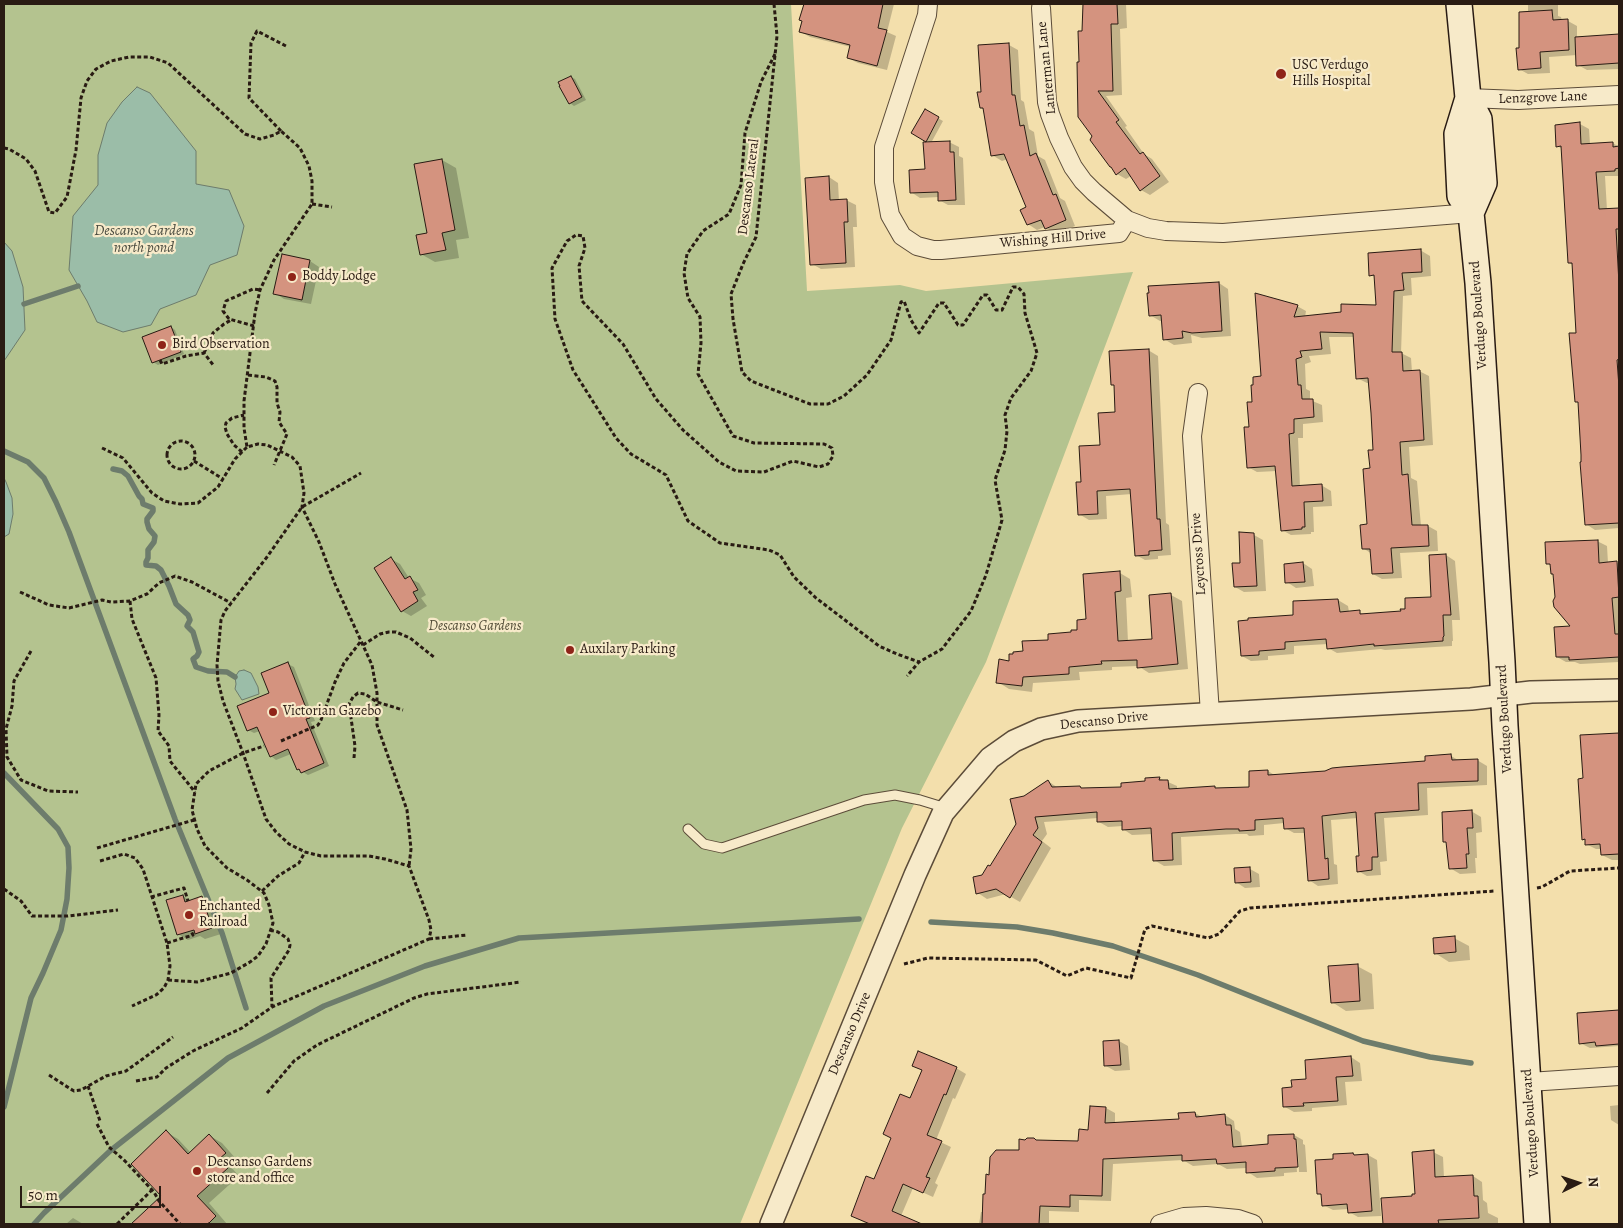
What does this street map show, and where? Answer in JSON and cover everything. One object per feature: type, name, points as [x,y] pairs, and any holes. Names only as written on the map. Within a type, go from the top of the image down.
[{"type":"main road","name":"Verdugo Boulevard","points":[[1460,4],[1468,98],[1479,119],[1484,183],[1471,213],[1478,283],[1537,1224]]},
{"type":"street","name":"Wishing Hill Drive","points":[[928,4],[927,15],[884,147],[884,182],[890,215],[902,236],[917,246],[941,250],[1119,233],[1128,220]]},
{"type":"street","name":"Lanterman Lane","points":[[1041,8],[1047,102],[1059,138],[1073,167],[1083,181],[1128,220]]},
{"type":"street","name":"Lenzgrove Lane","points":[[1468,98],[1518,100],[1619,95]]},
{"type":"street","points":[[1128,220],[1148,228],[1166,231],[1223,233],[1471,213]]},
{"type":"street","name":"Leycross Drive","points":[[1198,393],[1192,436],[1210,714]]},
{"type":"street","name":"Descanso Drive","points":[[772,1224],[915,875],[943,813],[990,758],[1014,741],[1041,729],[1078,721],[1504,696],[1531,692],[1619,690]]},
{"type":"street","points":[[1529,1082],[1619,1076]]},
{"type":"street","points":[[1160,1224],[1184,1217],[1206,1216],[1238,1219],[1253,1224]]},
{"type":"lane","points":[[688,830],[704,844],[722,848],[872,799],[895,795],[946,808]]},
{"type":"path","name":"Descanso Lateral","points":[[774,4],[777,36],[756,237],[731,294],[733,319],[742,372],[751,381],[810,404],[828,404],[844,396],[867,375],[891,340],[901,302],[904,301],[919,332],[939,303],[944,303],[958,325],[963,325],[983,295],[987,295],[996,310],[1002,310],[1013,287],[1018,287],[1024,294],[1026,313],[1037,353],[1031,371],[1011,398],[1005,415],[1007,431],[1005,450],[996,480],[1002,520],[986,575],[971,611],[942,649],[919,662],[907,676]]},
{"type":"path","points":[[247,447],[244,401],[260,290],[274,260],[312,204],[312,181],[309,166],[300,148],[249,98],[251,42],[257,31],[286,46]]},
{"type":"path","points":[[775,54],[761,82],[746,133],[741,186],[729,214],[703,231],[687,254],[684,273],[688,298],[700,317],[701,343],[698,374],[732,436],[754,443],[824,444],[832,448],[833,456],[828,464],[820,467],[793,461],[764,472],[736,471],[719,462],[683,430],[656,399],[623,344],[582,301],[579,266],[585,248],[583,236],[576,235],[567,241],[552,268],[555,319],[573,370],[616,438],[631,454],[666,475],[688,521],[720,543],[769,550],[780,555],[794,577],[816,598],[879,646],[919,662]]},
{"type":"path","points":[[4,148],[26,159],[35,171],[49,212],[55,213],[67,197],[72,178],[81,98],[87,82],[96,69],[111,61],[129,58],[150,57],[168,63],[234,125],[252,137],[260,139],[281,131]]},
{"type":"path","points":[[312,204],[332,207]]},
{"type":"path","points":[[254,326],[229,319],[223,311],[226,301],[253,289],[260,290]]},
{"type":"path","points":[[204,353],[213,332],[232,320]]},
{"type":"path","points":[[160,360],[162,364],[186,356],[204,353]]},
{"type":"path","points":[[204,353],[214,366]]},
{"type":"path","points":[[248,375],[266,377],[275,382],[278,387],[279,422],[287,434],[274,465]]},
{"type":"path","points":[[242,452],[234,445],[227,434],[225,426],[226,422],[232,418],[244,415]]},
{"type":"path","points":[[181,441],[188,442],[194,450],[194,461],[186,469],[175,469],[168,461],[167,455],[172,444],[181,441]]},
{"type":"path","points":[[102,448],[123,458],[152,493],[164,501],[180,504],[198,503],[218,487],[235,459],[247,447],[258,444],[267,445],[292,457],[300,466],[304,493],[302,507],[372,666],[377,693],[376,725],[407,810],[411,848],[409,866],[429,920],[431,930],[429,939]]},
{"type":"path","points":[[194,461],[223,480]]},
{"type":"path","points":[[361,473],[302,507],[231,603],[221,620],[218,681],[223,701],[266,819],[276,832],[289,844],[305,852],[321,856],[369,856],[409,866]]},
{"type":"path","points":[[20,592],[49,605],[69,608],[102,600],[111,602],[130,601],[146,594],[159,583],[179,576],[231,603]]},
{"type":"path","points":[[130,601],[132,619],[156,678],[159,715],[158,731],[169,746],[170,761],[195,792]]},
{"type":"path","points":[[281,741],[318,725],[344,663],[362,643],[380,634],[396,632],[410,638],[435,658]]},
{"type":"path","points":[[410,638],[416,635]]},
{"type":"path","points":[[31,651],[14,681],[12,706],[6,729],[7,757],[21,780],[48,791],[78,792]]},
{"type":"path","points":[[354,758],[356,746],[349,704],[353,697],[358,693],[365,694],[377,702],[403,710]]},
{"type":"path","points":[[168,980],[197,982],[230,973],[240,969],[258,956],[266,944],[273,923],[269,906],[262,891],[227,868],[205,846],[194,820],[192,810],[196,784],[209,771],[243,753],[264,746]]},
{"type":"path","points":[[97,848],[194,820]]},
{"type":"path","points":[[262,891],[278,876],[298,863],[305,852]]},
{"type":"path","points":[[100,861],[124,854],[135,858],[143,869],[167,943],[170,966],[168,980],[164,988],[156,995],[132,1006]]},
{"type":"path","points":[[1534,888],[1542,887],[1570,871],[1619,868]]},
{"type":"path","points":[[152,897],[184,888],[188,901]]},
{"type":"path","points":[[4,889],[21,901],[32,916],[58,917],[118,910]]},
{"type":"path","points":[[904,964],[928,958],[1036,960],[1067,976],[1086,968],[1131,978],[1146,929],[1152,926],[1208,938],[1219,934],[1240,911],[1250,908],[1496,891]]},
{"type":"path","points":[[270,930],[278,932],[288,939],[290,945],[289,950],[271,978],[272,1007]]},
{"type":"path","points":[[167,943],[193,935],[191,931]]},
{"type":"path","points":[[136,1081],[158,1077],[166,1068],[193,1051],[242,1028],[272,1007],[429,939],[467,935]]},
{"type":"path","points":[[267,1093],[294,1061],[317,1045],[414,998],[427,994],[520,982]]},
{"type":"path","points":[[49,1075],[74,1091],[81,1090],[106,1076],[126,1071],[173,1037]]},
{"type":"path","points":[[88,1086],[98,1122],[109,1147],[153,1191],[159,1201],[180,1224]]},
{"type":"path","points":[[117,1224],[153,1191]]},
{"type":"green space","name":"Descanso Gardens","points":[[4,4],[791,4],[807,291],[900,285],[926,291],[1133,272],[986,662],[902,828],[740,1224],[4,1224]]},
{"type":"water","name":"Descanso Gardens north pond","points":[[137,87],[150,93],[196,151],[196,184],[229,190],[244,226],[237,255],[210,265],[196,295],[160,309],[151,325],[123,332],[97,322],[69,270],[73,216],[98,185],[98,155],[107,123],[122,102]]},
{"type":"water","points":[[4,242],[12,251],[23,287],[25,330],[4,361]]},
{"type":"water","points":[[4,478],[12,498],[13,514],[9,534],[4,537]]},
{"type":"water","points":[[244,670],[251,673],[258,687],[259,694],[242,700],[235,689],[235,677],[239,671]]},
{"type":"building","points":[[804,4],[883,4],[878,28],[887,30],[877,66],[847,58],[850,45],[799,32],[802,21],[799,20]]},
{"type":"building","points":[[1083,4],[1117,4],[1118,24],[1111,24],[1113,91],[1098,91],[1119,120],[1116,122],[1140,154],[1143,152],[1160,176],[1140,191],[1125,168],[1116,175],[1090,140],[1092,136],[1078,117],[1078,31],[1082,31]]},
{"type":"building","points":[[1552,10],[1553,20],[1568,19],[1569,50],[1540,52],[1541,68],[1518,70],[1516,48],[1519,48],[1519,12]]},
{"type":"building","points":[[1619,34],[1619,63],[1576,66],[1575,37]]},
{"type":"building","points":[[1009,43],[1012,95],[1015,95],[1020,126],[1024,125],[1030,156],[1036,153],[1053,195],[1056,194],[1066,220],[1045,229],[1041,220],[1027,225],[1020,210],[1026,207],[1004,154],[991,156],[983,108],[980,108],[977,92],[981,92],[978,45]]},
{"type":"building","points":[[571,76],[582,97],[569,104],[558,82]]},
{"type":"building","points":[[925,109],[939,117],[926,142],[911,133]]},
{"type":"building","points":[[1580,122],[1581,144],[1613,142],[1613,147],[1619,146],[1619,168],[1615,169],[1615,171],[1596,172],[1599,209],[1619,208],[1619,229],[1616,229],[1619,284],[1619,359],[1617,360],[1619,387],[1619,523],[1585,525],[1578,402],[1575,402],[1569,333],[1576,333],[1572,263],[1568,263],[1561,146],[1556,147],[1555,125]]},
{"type":"building","points":[[950,141],[950,152],[954,152],[956,200],[938,201],[938,192],[910,193],[909,170],[925,169],[923,142]]},
{"type":"building","points":[[442,159],[455,230],[442,233],[446,250],[420,255],[416,235],[427,233],[414,164]]},
{"type":"building","points":[[829,176],[830,200],[847,199],[848,222],[844,222],[846,263],[810,265],[805,178]]},
{"type":"building","points":[[1421,249],[1422,272],[1402,273],[1404,290],[1394,291],[1392,352],[1402,352],[1403,371],[1420,370],[1424,440],[1400,442],[1402,475],[1408,474],[1412,525],[1428,525],[1429,546],[1391,548],[1393,573],[1372,574],[1370,549],[1362,549],[1360,525],[1367,524],[1363,469],[1370,468],[1368,450],[1373,450],[1371,413],[1368,378],[1356,379],[1353,333],[1320,332],[1322,349],[1300,351],[1302,357],[1296,359],[1298,385],[1301,385],[1302,399],[1313,399],[1314,417],[1294,419],[1294,433],[1289,434],[1292,486],[1322,484],[1323,501],[1304,502],[1305,527],[1281,531],[1275,466],[1247,468],[1244,427],[1249,427],[1247,402],[1252,402],[1251,385],[1253,385],[1253,377],[1261,376],[1255,293],[1298,305],[1294,317],[1341,312],[1341,304],[1376,305],[1374,275],[1369,276],[1368,253]]},
{"type":"building","name":"Boddy Lodge","points":[[282,254],[310,260],[302,300],[273,294]]},
{"type":"building","points":[[1219,282],[1222,331],[1192,333],[1182,331],[1183,338],[1163,340],[1161,315],[1149,316],[1148,286]]},
{"type":"building","name":"Bird Observation","points":[[171,326],[181,352],[152,363],[142,337]]},
{"type":"building","points":[[1149,349],[1157,519],[1160,519],[1162,550],[1149,551],[1149,555],[1135,556],[1130,489],[1097,491],[1098,514],[1078,515],[1076,482],[1081,482],[1079,446],[1100,445],[1098,413],[1115,412],[1114,385],[1111,385],[1109,351]]},
{"type":"building","points":[[1239,532],[1254,533],[1257,586],[1234,587],[1232,563],[1240,563]]},
{"type":"building","points":[[1598,540],[1599,563],[1617,561],[1619,597],[1612,598],[1615,634],[1619,634],[1619,657],[1569,660],[1569,657],[1556,657],[1554,627],[1570,626],[1554,607],[1553,574],[1551,574],[1550,564],[1546,564],[1545,542]]},
{"type":"building","points":[[1446,554],[1451,615],[1443,615],[1443,641],[1374,646],[1374,644],[1327,649],[1326,639],[1285,642],[1285,649],[1259,651],[1259,655],[1241,656],[1238,621],[1248,620],[1248,618],[1293,615],[1293,601],[1338,599],[1340,612],[1360,610],[1360,614],[1401,611],[1400,609],[1405,609],[1405,598],[1431,597],[1429,555]]},
{"type":"building","points":[[391,557],[405,579],[410,576],[418,590],[413,592],[418,601],[401,612],[374,568]]},
{"type":"building","points":[[1303,562],[1305,582],[1285,583],[1284,564]]},
{"type":"building","points":[[1120,571],[1121,591],[1115,592],[1118,641],[1152,639],[1149,595],[1171,593],[1178,664],[1137,668],[1137,660],[1101,661],[1102,664],[1069,667],[1069,674],[1023,677],[1022,686],[996,683],[999,659],[1009,661],[1009,654],[1023,651],[1022,641],[1048,640],[1048,634],[1077,630],[1077,620],[1086,619],[1083,574]]},
{"type":"building","name":"Victorian Gazebo","points":[[288,662],[310,718],[306,719],[324,763],[301,773],[299,769],[297,770],[288,749],[270,757],[257,727],[247,731],[237,706],[269,693],[261,673]]},
{"type":"building","points":[[1619,733],[1619,854],[1601,855],[1600,844],[1585,845],[1585,839],[1582,840],[1578,779],[1583,778],[1580,735]]},
{"type":"building","points":[[1451,754],[1452,760],[1478,759],[1478,781],[1418,783],[1419,810],[1375,813],[1378,857],[1372,857],[1372,870],[1357,872],[1356,856],[1359,856],[1356,812],[1322,816],[1325,859],[1328,858],[1329,879],[1308,881],[1304,828],[1284,829],[1283,818],[1255,820],[1255,830],[1239,831],[1239,829],[1226,829],[1172,833],[1173,860],[1153,861],[1151,828],[1122,830],[1122,821],[1097,822],[1097,812],[1035,817],[1038,828],[1033,835],[1042,842],[1010,898],[996,889],[976,894],[973,877],[982,875],[988,865],[990,866],[1016,824],[1010,799],[1024,796],[1048,780],[1052,787],[1121,787],[1121,783],[1145,781],[1145,778],[1160,777],[1159,780],[1168,780],[1169,789],[1215,786],[1215,788],[1249,787],[1249,771],[1268,770],[1268,775],[1325,771],[1332,768],[1425,761],[1425,756]]},
{"type":"building","points":[[1472,810],[1473,828],[1467,828],[1469,854],[1466,854],[1467,868],[1449,869],[1446,842],[1443,842],[1442,812]]},
{"type":"building","points":[[1250,867],[1251,882],[1235,883],[1234,868]]},
{"type":"building","name":"Enchanted Railroad","points":[[183,895],[185,902],[202,896],[212,928],[195,934],[194,930],[177,935],[166,900]]},
{"type":"building","points":[[1455,936],[1456,952],[1434,954],[1433,938]]},
{"type":"building","points":[[1358,964],[1360,1001],[1331,1003],[1328,966]]},
{"type":"building","points":[[1619,1010],[1619,1044],[1596,1046],[1595,1042],[1579,1044],[1577,1013]]},
{"type":"building","points":[[1119,1040],[1121,1065],[1104,1066],[1103,1041]]},
{"type":"building","points":[[918,1051],[957,1067],[927,1135],[942,1141],[926,1177],[930,1178],[923,1193],[903,1184],[892,1211],[922,1224],[870,1224],[851,1216],[866,1176],[874,1179],[891,1138],[883,1134],[900,1094],[910,1098],[922,1070],[912,1066]]},
{"type":"building","points":[[1351,1056],[1353,1076],[1336,1077],[1338,1101],[1303,1103],[1304,1106],[1283,1107],[1282,1088],[1292,1087],[1291,1080],[1306,1079],[1305,1060]]},
{"type":"building","points":[[1090,1106],[1106,1107],[1105,1123],[1179,1119],[1178,1113],[1195,1112],[1196,1117],[1225,1114],[1226,1125],[1231,1125],[1233,1147],[1268,1144],[1268,1135],[1294,1134],[1298,1167],[1275,1168],[1275,1171],[1246,1173],[1246,1162],[1217,1164],[1216,1159],[1182,1161],[1182,1155],[1103,1159],[1102,1196],[1070,1195],[1070,1207],[1040,1206],[1039,1224],[982,1224],[986,1174],[989,1175],[990,1157],[996,1150],[1019,1150],[1019,1139],[1025,1140],[1027,1138],[1078,1141],[1079,1129],[1088,1130]]},
{"type":"building","points":[[166,1130],[188,1154],[209,1134],[226,1153],[219,1159],[228,1168],[197,1196],[216,1216],[208,1224],[131,1224],[161,1196],[131,1164]]},
{"type":"building","points":[[1434,1150],[1435,1177],[1473,1175],[1474,1196],[1478,1196],[1479,1218],[1438,1220],[1439,1224],[1383,1224],[1381,1198],[1412,1196],[1412,1194],[1415,1194],[1412,1152]]},
{"type":"building","points":[[1353,1153],[1354,1155],[1368,1154],[1372,1211],[1348,1213],[1347,1204],[1322,1206],[1321,1194],[1317,1194],[1315,1160],[1333,1159],[1333,1154]]},
{"type":"waterway","points":[[24,304],[78,286]]},
{"type":"waterway","points":[[4,451],[28,462],[44,478],[56,502],[69,532],[175,819],[222,933],[246,1008]]},
{"type":"waterway","points":[[113,469],[122,471],[128,476],[143,504],[153,508],[147,522],[149,529],[155,536],[154,542],[148,550],[146,565],[156,566],[161,570],[176,604],[188,615],[190,620],[187,626],[193,632],[199,652],[193,659],[196,667],[208,671],[227,672],[235,677]]},
{"type":"waterway","points":[[4,773],[58,829],[68,847],[69,868],[67,899],[61,930],[31,998],[4,1107]]},
{"type":"waterway","points":[[34,1224],[110,1151],[228,1058],[324,1006],[425,966],[519,938],[859,919]]},
{"type":"waterway","points":[[931,922],[1017,927],[1113,946],[1198,975],[1363,1041],[1430,1057],[1471,1063]]},
{"type":"place","name":"USC Verdugo Hills Hospital","points":[[1281,74]]},
{"type":"place","name":"Boddy Lodge","points":[[292,277]]},
{"type":"place","name":"Bird Observation","points":[[162,345]]},
{"type":"place","name":"Auxilary Parking","points":[[570,650]]},
{"type":"place","name":"Victorian Gazebo","points":[[273,712]]},
{"type":"place","name":"Enchanted Railroad","points":[[189,915]]},
{"type":"place","name":"Descanso Gardens store and office","points":[[197,1171]]}]
